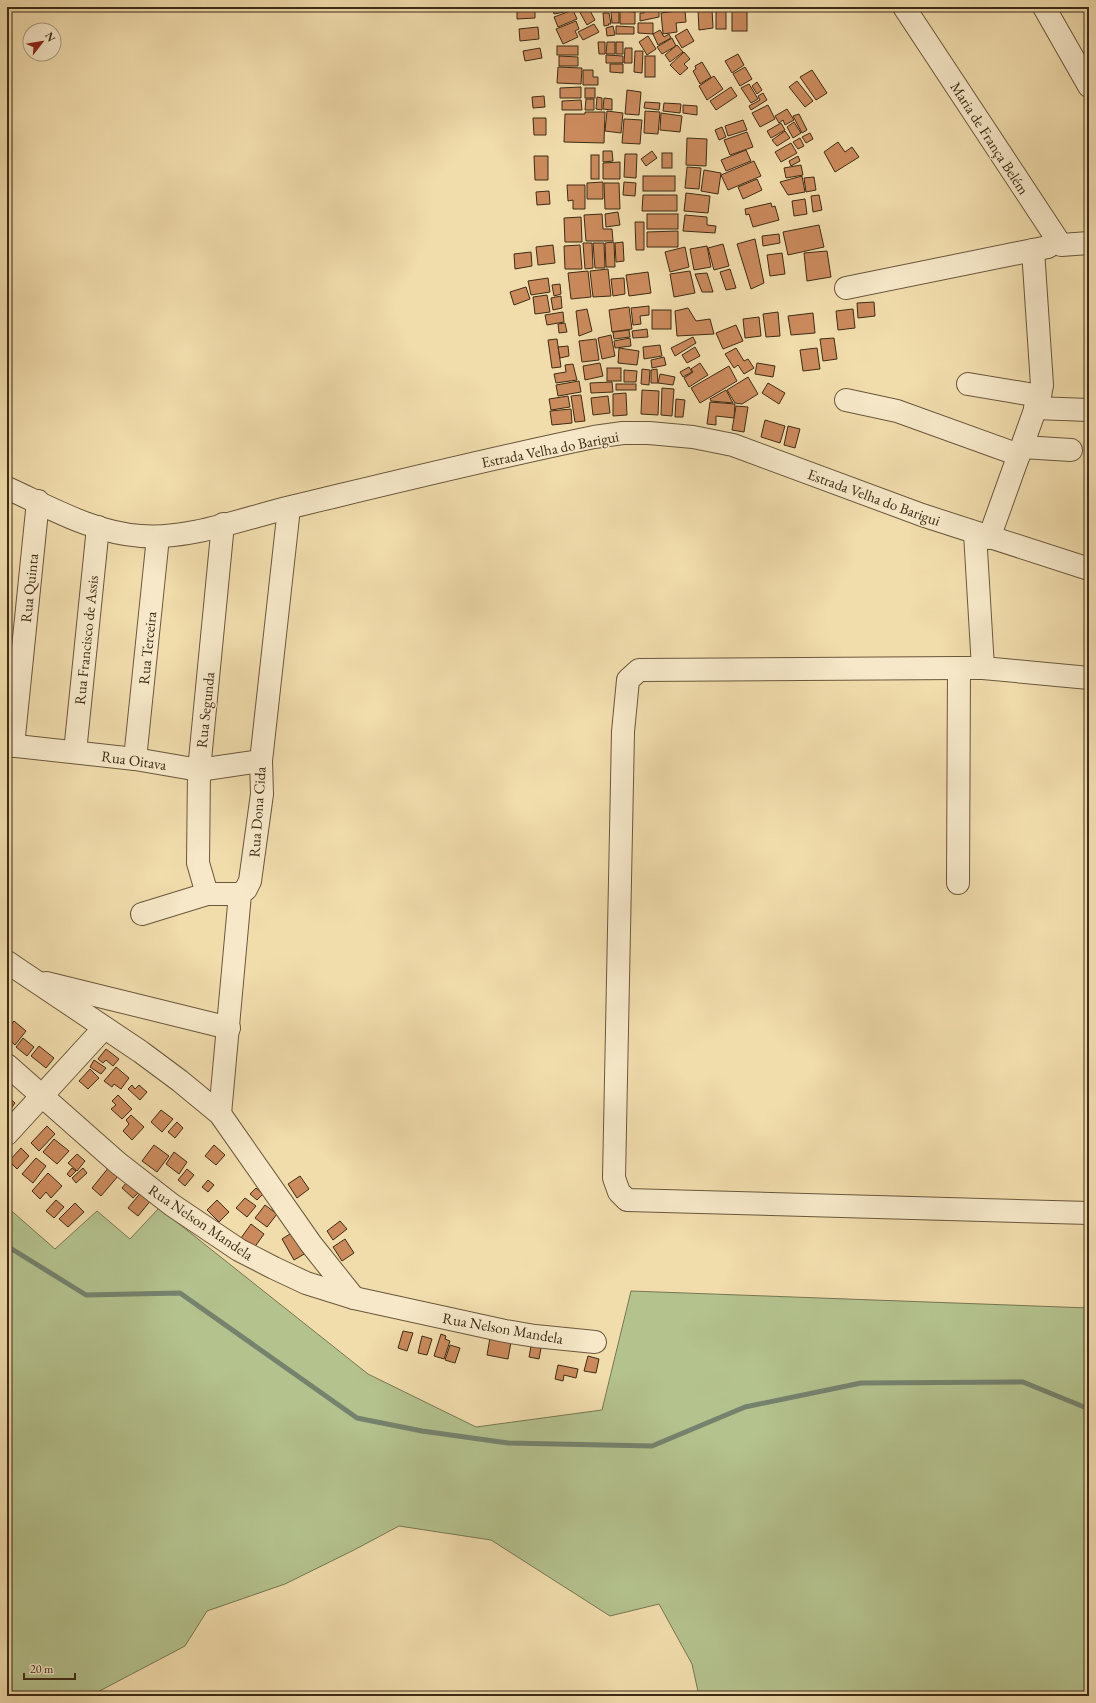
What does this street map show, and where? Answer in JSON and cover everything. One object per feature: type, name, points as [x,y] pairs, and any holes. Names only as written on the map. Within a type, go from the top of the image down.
[{"type":"street","name":"Maria de França Belém","points":[[904,7],[1061,245]]},
{"type":"street","points":[[1044,7],[1089,86]]},
{"type":"street","points":[[846,288],[1033,250],[1061,245],[1089,243]]},
{"type":"street","points":[[983,668],[982,536],[1021,451],[1038,402],[1042,385],[1033,250]]},
{"type":"street","points":[[968,384],[1038,402],[1089,410]]},
{"type":"street","points":[[846,400],[897,412],[1021,451],[1071,450]]},
{"type":"street","name":"Estrada Velha do Barigui","points":[[7,488],[98,527],[134,535],[158,537],[200,531],[289,508],[580,440],[623,433],[649,433],[693,437],[733,445],[871,497],[982,536],[1089,569]]},
{"type":"street","name":"Rua Quinta","points":[[10,745],[38,502]]},
{"type":"street","name":"Rua Dona Cida","points":[[220,1114],[240,894],[248,885],[252,870],[262,794],[261,761],[289,508]]},
{"type":"street","name":"Rua Segunda","points":[[207,894],[198,863],[199,770],[223,524]]},
{"type":"street","name":"Rua Francisco de Assis","points":[[75,752],[98,527]]},
{"type":"street","name":"Rua Terceira","points":[[135,759],[158,537]]},
{"type":"street","points":[[958,668],[958,883]]},
{"type":"street","points":[[1089,678],[983,668],[958,668],[639,670],[628,680],[623,732],[614,1178],[618,1192],[627,1200],[1089,1213]]},
{"type":"street","name":"Rua Oitava","points":[[10,745],[135,759],[199,770],[261,761]]},
{"type":"street","points":[[142,914],[207,894],[240,894]]},
{"type":"street","points":[[7,962],[180,1080],[220,1114],[311,1244],[354,1298]]},
{"type":"street","points":[[32,979],[229,1028]]},
{"type":"street","points":[[7,1134],[104,1028]]},
{"type":"street","name":"Rua Nelson Mandela","points":[[7,1065],[138,1179],[172,1205],[239,1250],[274,1268],[306,1283],[354,1298],[505,1331],[534,1336],[596,1342]]},
{"type":"green space","points":[[7,1207],[55,1249],[97,1211],[130,1239],[159,1208],[368,1374],[476,1427],[602,1410],[631,1291],[1089,1308],[1089,1696],[699,1696],[692,1664],[659,1604],[610,1616],[491,1540],[399,1526],[285,1584],[207,1611],[185,1646],[90,1696],[7,1696]]},
{"type":"building","points":[[552,7],[573,7],[574,10],[554,14]]},
{"type":"building","points":[[588,7],[595,20],[587,25],[578,9]]},
{"type":"building","points":[[535,8],[535,18],[517,19],[517,9]]},
{"type":"building","points":[[645,9],[662,9],[663,11],[659,11],[659,17],[640,21],[640,13],[644,13]]},
{"type":"building","points":[[698,9],[712,9],[713,28],[699,30]]},
{"type":"building","points":[[716,9],[726,9],[726,29],[716,29]]},
{"type":"building","points":[[732,9],[747,9],[747,31],[732,31]]},
{"type":"building","points":[[573,10],[577,19],[558,27],[554,17]]},
{"type":"building","points":[[685,10],[686,22],[676,23],[677,32],[663,34],[661,13]]},
{"type":"building","points":[[620,11],[635,12],[635,24],[620,24]]},
{"type":"building","points":[[611,12],[619,12],[619,23],[612,23]]},
{"type":"building","points":[[603,13],[609,13],[611,24],[604,26]]},
{"type":"building","points":[[576,21],[579,29],[575,31],[578,37],[563,44],[556,29]]},
{"type":"building","points":[[638,23],[653,23],[653,34],[638,33]]},
{"type":"building","points":[[594,24],[599,32],[583,40],[578,32]]},
{"type":"building","points":[[613,26],[615,35],[607,36],[606,28]]},
{"type":"building","points":[[616,26],[634,27],[634,34],[616,34]]},
{"type":"building","points":[[538,27],[539,39],[520,41],[519,29]]},
{"type":"building","points":[[687,29],[694,41],[682,48],[675,36]]},
{"type":"building","points":[[660,30],[664,37],[669,34],[671,38],[658,45],[653,34]]},
{"type":"building","points":[[648,36],[656,49],[647,55],[639,42]]},
{"type":"building","points":[[672,38],[676,46],[662,54],[657,47]]},
{"type":"building","points":[[598,42],[605,42],[605,54],[599,54]]},
{"type":"building","points":[[607,42],[615,42],[615,54],[606,54]]},
{"type":"building","points":[[616,42],[623,42],[623,54],[616,54]]},
{"type":"building","points":[[677,45],[683,52],[670,62],[665,55]]},
{"type":"building","points":[[557,46],[578,46],[578,55],[557,55]]},
{"type":"building","points":[[540,48],[542,58],[525,61],[523,51]]},
{"type":"building","points":[[625,48],[632,48],[632,63],[624,63]]},
{"type":"building","points":[[635,51],[643,51],[642,73],[634,72]]},
{"type":"building","points":[[684,52],[690,59],[684,64],[688,68],[680,75],[670,65]]},
{"type":"building","points":[[738,54],[744,65],[732,73],[725,61]]},
{"type":"building","points":[[606,55],[623,56],[623,63],[606,63]]},
{"type":"building","points":[[559,56],[578,57],[578,66],[559,66]]},
{"type":"building","points":[[645,56],[655,56],[655,77],[645,77]]},
{"type":"building","points":[[702,62],[711,77],[700,84],[693,71],[696,69],[695,66]]},
{"type":"building","points":[[610,64],[623,64],[623,73],[610,72]]},
{"type":"building","points":[[558,67],[582,68],[581,84],[557,83]]},
{"type":"building","points":[[745,67],[752,79],[740,86],[733,74]]},
{"type":"building","points":[[583,70],[593,70],[593,77],[598,77],[598,85],[583,85]]},
{"type":"building","points":[[812,70],[827,93],[816,100],[800,77]]},
{"type":"building","points":[[714,76],[723,89],[707,100],[699,86]]},
{"type":"building","points":[[797,81],[813,101],[805,107],[789,87]]},
{"type":"building","points":[[757,82],[762,90],[757,94],[752,86]]},
{"type":"building","points":[[749,84],[758,99],[751,103],[741,88]]},
{"type":"building","points":[[581,87],[581,98],[560,98],[560,88]]},
{"type":"building","points":[[731,87],[737,96],[716,110],[710,101]]},
{"type":"building","points":[[585,88],[595,88],[595,98],[585,98]]},
{"type":"building","points":[[627,90],[641,92],[639,115],[625,114]]},
{"type":"building","points":[[763,93],[767,100],[751,110],[749,106],[760,100],[758,96]]},
{"type":"building","points":[[544,96],[545,107],[533,108],[532,97]]},
{"type":"building","points":[[597,97],[602,98],[602,110],[596,109]]},
{"type":"building","points":[[604,98],[612,99],[612,110],[603,109]]},
{"type":"building","points":[[586,99],[594,99],[594,110],[585,110]]},
{"type":"building","points":[[581,100],[582,110],[562,110],[562,101]]},
{"type":"building","points":[[645,102],[660,103],[659,110],[644,108]]},
{"type":"building","points":[[664,103],[681,104],[680,113],[663,111]]},
{"type":"building","points":[[683,105],[697,106],[697,115],[683,113]]},
{"type":"building","points":[[768,105],[775,119],[760,127],[752,113]]},
{"type":"building","points":[[787,109],[794,120],[785,125],[783,120],[779,123],[775,116]]},
{"type":"building","points":[[607,111],[623,113],[621,133],[605,131]]},
{"type":"building","points":[[645,111],[660,112],[658,134],[644,133]]},
{"type":"building","points":[[585,112],[605,112],[604,143],[564,142],[565,114],[585,114]]},
{"type":"building","points":[[661,113],[682,116],[680,132],[660,130]]},
{"type":"building","points":[[799,114],[807,130],[802,133],[793,116]]},
{"type":"building","points":[[533,118],[546,118],[546,135],[534,135]]},
{"type":"building","points":[[624,119],[642,120],[640,144],[622,143]]},
{"type":"building","points":[[743,120],[747,130],[728,136],[725,126]]},
{"type":"building","points":[[794,122],[801,133],[793,138],[787,127]]},
{"type":"building","points":[[781,123],[785,130],[771,138],[767,131]]},
{"type":"building","points":[[722,127],[726,137],[719,140],[715,130]]},
{"type":"building","points":[[785,131],[790,138],[777,146],[772,140]]},
{"type":"building","points":[[747,132],[753,147],[730,155],[724,140]]},
{"type":"building","points":[[810,133],[813,139],[806,143],[802,137]]},
{"type":"building","points":[[687,138],[707,139],[706,166],[686,165]]},
{"type":"building","points":[[800,138],[804,146],[798,149],[793,142]]},
{"type":"building","points":[[838,142],[845,152],[852,147],[859,157],[835,172],[824,152]]},
{"type":"building","points":[[791,143],[797,153],[781,162],[775,152]]},
{"type":"building","points":[[746,150],[751,161],[726,171],[721,160]]},
{"type":"building","points":[[603,151],[612,151],[613,161],[603,162]]},
{"type":"building","points":[[652,151],[657,158],[646,166],[641,159]]},
{"type":"building","points":[[662,153],[672,153],[672,168],[662,168]]},
{"type":"building","points":[[625,154],[637,154],[636,178],[624,177]]},
{"type":"building","points":[[591,155],[599,155],[599,179],[591,179]]},
{"type":"building","points":[[534,156],[548,156],[548,180],[535,180]]},
{"type":"building","points":[[798,156],[800,161],[791,166],[789,161]]},
{"type":"building","points":[[754,161],[761,176],[728,190],[721,175]]},
{"type":"building","points":[[620,162],[620,179],[603,179],[603,163]]},
{"type":"building","points":[[801,165],[803,175],[786,178],[784,168]]},
{"type":"building","points":[[687,167],[701,168],[699,189],[685,188]]},
{"type":"building","points":[[704,170],[721,173],[718,194],[701,191]]},
{"type":"building","points":[[643,176],[675,176],[675,191],[643,191]]},
{"type":"building","points":[[802,176],[805,192],[788,195],[780,182]]},
{"type":"building","points":[[814,177],[816,190],[806,192],[804,178]]},
{"type":"building","points":[[757,179],[762,190],[743,199],[738,187]]},
{"type":"building","points":[[603,182],[603,199],[587,199],[587,183]]},
{"type":"building","points":[[624,182],[636,183],[635,196],[623,195]]},
{"type":"building","points":[[604,183],[619,183],[620,209],[605,209]]},
{"type":"building","points":[[567,185],[585,185],[585,209],[573,209],[573,200],[568,201]]},
{"type":"building","points":[[549,191],[550,204],[537,205],[536,192]]},
{"type":"building","points":[[686,193],[710,196],[708,213],[684,211]]},
{"type":"building","points":[[643,195],[677,195],[677,211],[642,211]]},
{"type":"building","points":[[819,195],[822,210],[813,212],[811,196]]},
{"type":"building","points":[[805,199],[807,214],[794,216],[792,201]]},
{"type":"building","points":[[771,203],[772,207],[775,206],[779,220],[753,227],[749,214],[746,215],[745,209]]},
{"type":"building","points":[[618,212],[620,225],[606,227],[605,214]]},
{"type":"building","points":[[602,214],[603,229],[612,229],[613,241],[586,241],[584,215]]},
{"type":"building","points":[[647,214],[678,214],[678,229],[647,229]]},
{"type":"building","points":[[685,215],[707,217],[707,225],[716,226],[715,233],[683,231]]},
{"type":"building","points":[[581,217],[582,242],[565,242],[564,218]]},
{"type":"building","points":[[635,222],[644,222],[644,250],[636,250]]},
{"type":"building","points":[[819,225],[824,247],[788,255],[783,232]]},
{"type":"building","points":[[678,231],[678,247],[647,247],[647,232]]},
{"type":"building","points":[[779,234],[780,243],[763,246],[762,236]]},
{"type":"building","points":[[755,239],[764,283],[751,289],[737,244]]},
{"type":"building","points":[[614,242],[615,267],[606,267],[605,243]]},
{"type":"building","points":[[623,242],[624,261],[616,262],[615,243]]},
{"type":"building","points":[[583,243],[592,243],[593,268],[585,269]]},
{"type":"building","points":[[593,243],[604,243],[605,268],[595,268]]},
{"type":"building","points":[[723,244],[729,266],[714,270],[708,248]]},
{"type":"building","points":[[553,245],[555,263],[538,265],[536,247]]},
{"type":"building","points":[[580,245],[582,269],[565,269],[564,246]]},
{"type":"building","points":[[707,246],[711,267],[694,270],[690,249]]},
{"type":"building","points":[[685,247],[689,267],[670,272],[665,252]]},
{"type":"building","points":[[827,251],[831,277],[807,281],[804,253]]},
{"type":"building","points":[[531,252],[532,266],[515,269],[514,254]]},
{"type":"building","points":[[782,253],[785,274],[770,276],[767,255]]},
{"type":"building","points":[[608,269],[611,296],[593,297],[590,271]]},
{"type":"building","points":[[730,269],[736,288],[726,290],[720,272]]},
{"type":"building","points":[[588,271],[591,297],[571,299],[568,273]]},
{"type":"building","points":[[690,271],[695,293],[674,297],[670,274]]},
{"type":"building","points":[[648,272],[651,293],[629,296],[626,275]]},
{"type":"building","points":[[707,273],[713,292],[702,292],[695,274]]},
{"type":"building","points":[[548,278],[550,292],[531,295],[528,281]]},
{"type":"building","points":[[624,278],[625,294],[613,296],[611,279]]},
{"type":"building","points":[[560,284],[561,294],[554,296],[552,285]]},
{"type":"building","points":[[526,287],[530,299],[514,305],[510,292]]},
{"type":"building","points":[[547,295],[550,312],[535,314],[533,297]]},
{"type":"building","points":[[561,296],[562,308],[553,310],[551,298]]},
{"type":"building","points":[[874,302],[875,316],[858,318],[857,303]]},
{"type":"building","points":[[649,306],[649,315],[640,316],[641,324],[633,325],[631,308]]},
{"type":"building","points":[[629,307],[632,329],[612,332],[609,310]]},
{"type":"building","points":[[688,308],[696,321],[710,319],[714,334],[677,336],[675,311]]},
{"type":"building","points":[[587,309],[592,331],[579,336],[576,311]]},
{"type":"building","points":[[853,309],[855,328],[838,330],[836,311]]},
{"type":"building","points":[[652,310],[671,310],[671,329],[652,329]]},
{"type":"building","points":[[563,312],[564,322],[547,325],[545,315]]},
{"type":"building","points":[[778,312],[780,336],[766,337],[763,314]]},
{"type":"building","points":[[813,313],[815,333],[791,335],[788,316]]},
{"type":"building","points":[[759,317],[761,336],[745,338],[743,319]]},
{"type":"building","points":[[565,323],[567,332],[559,333],[558,324]]},
{"type":"building","points":[[736,325],[743,341],[723,349],[716,333]]},
{"type":"building","points":[[647,329],[648,337],[633,338],[632,331]]},
{"type":"building","points":[[629,330],[630,337],[614,339],[613,332]]},
{"type":"building","points":[[611,335],[615,356],[602,359],[598,338]]},
{"type":"building","points":[[693,337],[696,343],[675,356],[671,348]]},
{"type":"building","points":[[630,338],[631,346],[615,348],[614,341]]},
{"type":"building","points":[[834,338],[837,359],[823,361],[820,339]]},
{"type":"building","points":[[557,339],[561,367],[552,368],[548,340]]},
{"type":"building","points":[[596,339],[599,360],[582,362],[579,341]]},
{"type":"building","points":[[660,345],[662,356],[644,359],[643,347]]},
{"type":"building","points":[[568,346],[569,356],[560,358],[558,347]]},
{"type":"building","points":[[695,347],[700,356],[687,363],[682,355]]},
{"type":"building","points":[[619,348],[639,351],[637,365],[618,363]]},
{"type":"building","points":[[736,348],[744,361],[748,359],[754,368],[744,374],[738,365],[734,368],[725,354]]},
{"type":"building","points":[[817,348],[820,369],[803,371],[800,350]]},
{"type":"building","points":[[664,357],[666,365],[652,368],[651,360]]},
{"type":"building","points":[[600,363],[603,376],[585,380],[583,366]]},
{"type":"building","points":[[700,363],[708,375],[689,387],[684,378],[693,372],[691,369]]},
{"type":"building","points":[[757,363],[775,366],[773,377],[755,374]]},
{"type":"building","points":[[573,364],[577,380],[556,383],[554,374],[566,372],[565,365]]},
{"type":"building","points":[[729,366],[737,381],[700,403],[691,388]]},
{"type":"building","points":[[689,367],[692,372],[683,377],[680,372]]},
{"type":"building","points":[[607,368],[621,368],[621,381],[607,381]]},
{"type":"building","points":[[642,369],[650,370],[649,385],[641,384]]},
{"type":"building","points":[[657,369],[658,383],[651,383],[651,370]]},
{"type":"building","points":[[624,370],[637,371],[636,382],[624,382]]},
{"type":"building","points":[[660,374],[675,377],[673,385],[658,383]]},
{"type":"building","points":[[748,377],[758,394],[742,404],[735,403],[727,390]]},
{"type":"building","points":[[579,381],[581,392],[558,396],[556,385]]},
{"type":"building","points":[[612,382],[613,392],[591,393],[590,383]]},
{"type":"building","points":[[768,383],[785,393],[779,404],[762,393]]},
{"type":"building","points":[[616,384],[636,384],[636,390],[616,390]]},
{"type":"building","points":[[662,388],[674,389],[672,416],[661,415]]},
{"type":"building","points":[[642,390],[659,391],[658,415],[641,414]]},
{"type":"building","points":[[726,390],[733,403],[711,401],[710,399]]},
{"type":"building","points":[[626,393],[627,415],[613,416],[613,394]]},
{"type":"building","points":[[581,395],[585,421],[575,422],[571,396]]},
{"type":"building","points":[[568,396],[570,407],[551,410],[549,399]]},
{"type":"building","points":[[608,396],[610,413],[593,415],[591,398]]},
{"type":"building","points":[[676,399],[685,400],[683,417],[675,417]]},
{"type":"building","points":[[710,402],[735,404],[734,418],[716,416],[716,425],[707,424]]},
{"type":"building","points":[[736,406],[748,407],[744,432],[732,430]]},
{"type":"building","points":[[571,409],[572,423],[552,425],[550,411]]},
{"type":"building","points":[[765,420],[785,426],[780,443],[761,437]]},
{"type":"building","points":[[788,426],[800,429],[795,448],[784,445]]},
{"type":"building","points":[[14,1021],[26,1031],[15,1045],[7,1038],[7,1030]]},
{"type":"building","points":[[23,1038],[34,1047],[27,1056],[16,1047]]},
{"type":"building","points":[[39,1046],[54,1058],[46,1068],[31,1056]]},
{"type":"building","points":[[106,1049],[119,1059],[113,1066],[106,1060],[103,1063],[98,1059]]},
{"type":"building","points":[[94,1060],[106,1068],[101,1074],[90,1067]]},
{"type":"building","points":[[116,1067],[129,1078],[121,1089],[114,1084],[112,1087],[104,1081]]},
{"type":"building","points":[[90,1069],[99,1078],[88,1089],[79,1081]]},
{"type":"building","points":[[132,1085],[135,1089],[139,1085],[147,1092],[140,1100],[128,1089]]},
{"type":"building","points":[[118,1095],[132,1109],[122,1119],[111,1109],[116,1105],[112,1101]]},
{"type":"building","points":[[7,1096],[15,1103],[9,1111],[7,1109]]},
{"type":"building","points":[[161,1110],[173,1119],[162,1132],[151,1122]]},
{"type":"building","points":[[131,1115],[144,1127],[132,1140],[123,1131],[129,1124],[126,1120]]},
{"type":"building","points":[[177,1122],[183,1128],[175,1138],[168,1132]]},
{"type":"building","points":[[47,1126],[55,1134],[39,1151],[31,1143]]},
{"type":"building","points":[[54,1139],[69,1151],[57,1164],[43,1152]]},
{"type":"building","points":[[154,1145],[169,1156],[157,1172],[142,1161]]},
{"type":"building","points":[[214,1145],[225,1155],[216,1165],[205,1156]]},
{"type":"building","points":[[21,1148],[29,1156],[17,1169],[9,1161]]},
{"type":"building","points":[[174,1152],[187,1162],[179,1174],[166,1164]]},
{"type":"building","points":[[77,1154],[85,1161],[77,1171],[68,1163]]},
{"type":"building","points":[[36,1158],[46,1166],[33,1183],[22,1174]]},
{"type":"building","points":[[109,1167],[119,1175],[101,1196],[92,1188]]},
{"type":"building","points":[[72,1168],[76,1171],[70,1177],[67,1174]]},
{"type":"building","points":[[83,1168],[87,1173],[76,1183],[72,1178]]},
{"type":"building","points":[[187,1169],[194,1175],[185,1186],[178,1180]]},
{"type":"building","points":[[48,1173],[62,1186],[51,1198],[46,1192],[40,1199],[32,1191]]},
{"type":"building","points":[[300,1176],[309,1189],[297,1198],[288,1184]]},
{"type":"building","points":[[208,1180],[214,1185],[208,1192],[202,1187]]},
{"type":"building","points":[[127,1182],[139,1192],[133,1198],[122,1188]]},
{"type":"building","points":[[256,1188],[263,1194],[257,1200],[250,1194]]},
{"type":"building","points":[[142,1191],[152,1199],[138,1216],[128,1208]]},
{"type":"building","points":[[245,1198],[256,1206],[247,1217],[236,1208]]},
{"type":"building","points":[[56,1200],[64,1207],[54,1218],[46,1211]]},
{"type":"building","points":[[217,1200],[229,1212],[219,1222],[207,1210]]},
{"type":"building","points":[[75,1203],[84,1212],[68,1227],[59,1219]]},
{"type":"building","points":[[265,1205],[277,1214],[267,1227],[255,1218]]},
{"type":"building","points":[[340,1221],[347,1229],[333,1240],[327,1231]]},
{"type":"building","points":[[251,1224],[264,1234],[254,1248],[241,1238]]},
{"type":"building","points":[[293,1232],[306,1253],[294,1260],[282,1239]]},
{"type":"building","points":[[345,1239],[354,1253],[342,1261],[333,1247]]},
{"type":"building","points":[[403,1331],[413,1333],[407,1351],[398,1348]]},
{"type":"building","points":[[441,1334],[446,1336],[445,1339],[450,1341],[444,1359],[434,1356]]},
{"type":"building","points":[[422,1336],[432,1339],[427,1355],[418,1353]]},
{"type":"building","points":[[490,1338],[511,1342],[508,1359],[487,1355]]},
{"type":"building","points":[[450,1345],[460,1348],[455,1363],[445,1360]]},
{"type":"building","points":[[531,1346],[541,1348],[539,1359],[529,1357]]},
{"type":"building","points":[[588,1356],[599,1359],[596,1373],[584,1371]]},
{"type":"building","points":[[558,1365],[578,1369],[576,1378],[564,1375],[563,1381],[555,1379]]},
{"type":"waterway","points":[[7,1246],[86,1295],[180,1293],[357,1418],[422,1431],[508,1443],[652,1446],[745,1407],[861,1383],[1023,1382],[1089,1409]]}]
